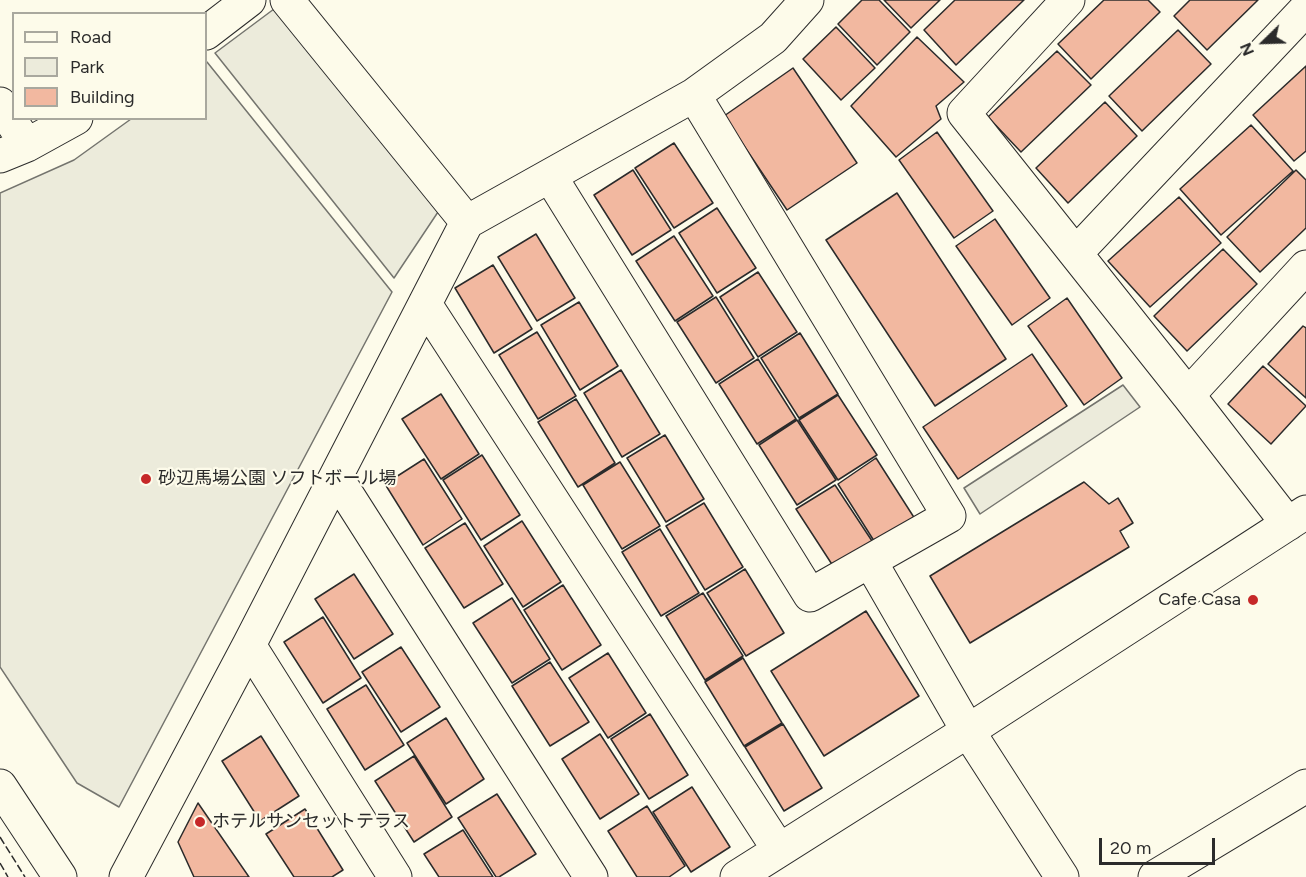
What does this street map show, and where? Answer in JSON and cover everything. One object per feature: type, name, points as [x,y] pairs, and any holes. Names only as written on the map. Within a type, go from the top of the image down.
[{"type":"street","points":[[207,32],[249,0]]},
{"type":"street","points":[[287,0],[467,222]]},
{"type":"street","points":[[126,877],[249,645],[467,222],[694,95],[773,38],[807,0]]},
{"type":"street","points":[[737,877],[1297,518],[1188,395],[964,113],[1068,0]]},
{"type":"street","points":[[1076,254],[1306,9]]},
{"type":"street","points":[[550,176],[810,595],[949,516],[694,95]]},
{"type":"street","points":[[0,104],[14,150],[72,120]]},
{"type":"street","points":[[1188,395],[1306,267]]},
{"type":"street","points":[[425,303],[779,850]]},
{"type":"street","points":[[336,477],[591,877]]},
{"type":"street","points":[[870,561],[968,731],[1062,877]]},
{"type":"street","points":[[249,645],[395,877]]},
{"type":"street","points":[[0,786],[60,877]]},
{"type":"street","points":[[1155,877],[1302,797]]},
{"type":"green space","points":[[278,6],[438,212],[394,278],[215,53]]},
{"type":"green space","name":"砂辺馬場公園 ソフトボール場","points":[[207,62],[392,292],[119,807],[77,783],[0,667],[0,193],[74,160],[130,120],[207,120]]},
{"type":"green space","points":[[1123,385],[1140,407],[980,514],[964,488]]},
{"type":"building","points":[[862,0],[879,0],[910,32],[877,65],[838,24]]},
{"type":"building","points":[[884,0],[940,0],[911,28]]},
{"type":"building","points":[[955,0],[1024,0],[956,65],[924,30]]},
{"type":"building","points":[[1104,0],[1148,0],[1160,12],[1091,79],[1058,44]]},
{"type":"building","points":[[1190,0],[1258,0],[1207,50],[1174,16]]},
{"type":"building","points":[[836,27],[875,68],[841,100],[803,59]]},
{"type":"building","points":[[1178,30],[1211,64],[1142,131],[1109,96]]},
{"type":"building","points":[[917,37],[964,82],[936,106],[941,119],[896,157],[851,106]]},
{"type":"building","points":[[1057,51],[1091,85],[1021,152],[988,117]]},
{"type":"building","points":[[1306,66],[1306,151],[1294,161],[1253,115]]},
{"type":"building","points":[[793,68],[857,163],[787,210],[724,116]]},
{"type":"building","points":[[1105,102],[1137,136],[1068,203],[1036,168]]},
{"type":"building","points":[[1251,125],[1293,171],[1221,235],[1180,189]]},
{"type":"building","points":[[937,132],[993,211],[954,238],[899,160]]},
{"type":"building","points":[[674,143],[713,203],[674,228],[635,168]]},
{"type":"building","points":[[633,170],[671,230],[632,255],[594,195]]},
{"type":"building","points":[[1296,170],[1306,180],[1306,228],[1260,272],[1227,237]]},
{"type":"building","points":[[897,193],[1006,359],[935,406],[826,240]]},
{"type":"building","points":[[1179,197],[1221,243],[1150,307],[1108,261]]},
{"type":"building","points":[[717,208],[756,268],[717,293],[679,233]]},
{"type":"building","points":[[995,219],[1050,298],[1012,325],[956,246]]},
{"type":"building","points":[[536,234],[575,298],[537,321],[498,257]]},
{"type":"building","points":[[674,236],[713,296],[675,321],[636,261]]},
{"type":"building","points":[[1223,249],[1257,284],[1187,351],[1154,316]]},
{"type":"building","points":[[493,265],[532,329],[494,353],[455,288]]},
{"type":"building","points":[[758,272],[797,332],[758,357],[720,297]]},
{"type":"building","points":[[716,297],[754,358],[716,383],[677,322]]},
{"type":"building","points":[[1067,298],[1122,378],[1084,405],[1028,326]]},
{"type":"building","points":[[579,302],[618,366],[580,390],[541,325]]},
{"type":"building","points":[[1303,326],[1306,328],[1306,398],[1268,364]]},
{"type":"building","points":[[537,332],[576,396],[538,419],[499,355]]},
{"type":"building","points":[[800,333],[838,394],[799,418],[761,358]]},
{"type":"building","points":[[1032,354],[1067,406],[958,479],[923,427]]},
{"type":"building","points":[[758,359],[796,419],[757,444],[719,384]]},
{"type":"building","points":[[1263,366],[1306,406],[1271,444],[1228,404]]},
{"type":"building","points":[[621,370],[660,434],[622,457],[584,393]]},
{"type":"building","points":[[441,394],[479,454],[441,479],[402,419]]},
{"type":"building","points":[[838,395],[877,455],[838,480],[799,420]]},
{"type":"building","points":[[576,399],[615,463],[578,487],[538,422]]},
{"type":"building","points":[[797,420],[836,480],[797,505],[759,445]]},
{"type":"building","points":[[665,435],[704,499],[666,522],[627,458]]},
{"type":"building","points":[[482,455],[520,515],[481,540],[443,480]]},
{"type":"building","points":[[876,458],[915,519],[876,544],[838,484]]},
{"type":"building","points":[[424,459],[462,519],[423,545],[385,484]]},
{"type":"building","points":[[620,462],[660,526],[622,549],[583,485]]},
{"type":"building","points":[[1084,482],[1109,504],[1118,498],[1133,523],[1120,531],[1129,547],[970,643],[930,576]]},
{"type":"building","points":[[835,485],[874,544],[835,569],[796,509]]},
{"type":"building","points":[[704,503],[743,567],[705,590],[666,526]]},
{"type":"building","points":[[522,521],[561,582],[523,607],[484,546]]},
{"type":"building","points":[[465,523],[503,584],[464,608],[425,548]]},
{"type":"building","points":[[660,529],[699,593],[661,616],[622,552]]},
{"type":"building","points":[[745,569],[784,633],[746,656],[707,593]]},
{"type":"building","points":[[354,574],[393,634],[354,659],[315,599]]},
{"type":"building","points":[[563,585],[601,645],[562,670],[524,610]]},
{"type":"building","points":[[703,593],[743,656],[705,680],[666,616]]},
{"type":"building","points":[[512,598],[550,659],[512,683],[473,623]]},
{"type":"building","points":[[866,611],[919,696],[824,756],[771,671]]},
{"type":"building","points":[[323,617],[361,678],[323,703],[284,642]]},
{"type":"building","points":[[401,647],[440,707],[401,732],[362,672]]},
{"type":"building","points":[[608,653],[646,713],[608,738],[569,678]]},
{"type":"building","points":[[743,658],[782,723],[744,746],[705,682]]},
{"type":"building","points":[[550,662],[589,722],[550,746],[512,686]]},
{"type":"building","points":[[366,685],[404,745],[365,770],[327,709]]},
{"type":"building","points":[[650,714],[688,775],[649,799],[611,739]]},
{"type":"building","points":[[446,718],[484,779],[446,804],[407,743]]},
{"type":"building","points":[[783,724],[822,788],[784,811],[745,747]]},
{"type":"building","points":[[600,734],[639,794],[600,819],[562,759]]},
{"type":"building","points":[[261,736],[299,796],[260,821],[222,761]]},
{"type":"building","points":[[414,756],[452,817],[414,842],[375,781]]},
{"type":"building","points":[[692,787],[730,847],[691,872],[653,812]]},
{"type":"building","points":[[497,794],[536,854],[499,877],[496,877],[458,818]]},
{"type":"building","name":"ホテルサンセットテラス","points":[[198,803],[249,877],[194,877],[178,842]]},
{"type":"building","points":[[647,806],[685,866],[669,877],[637,877],[608,831]]},
{"type":"building","points":[[305,809],[343,870],[332,877],[294,877],[266,834]]},
{"type":"building","points":[[463,830],[493,877],[439,877],[424,854]]},
{"type":"fence","points":[[0,837],[25,877]]},
{"type":"fence","points":[[0,863],[8,877]]},
{"type":"place","name":"砂辺馬場公園 ソフトボール場","points":[[146,479]]},
{"type":"place","name":"Cafe Casa","points":[[1253,600]]},
{"type":"place","name":"ホテルサンセットテラス","points":[[200,822]]}]
